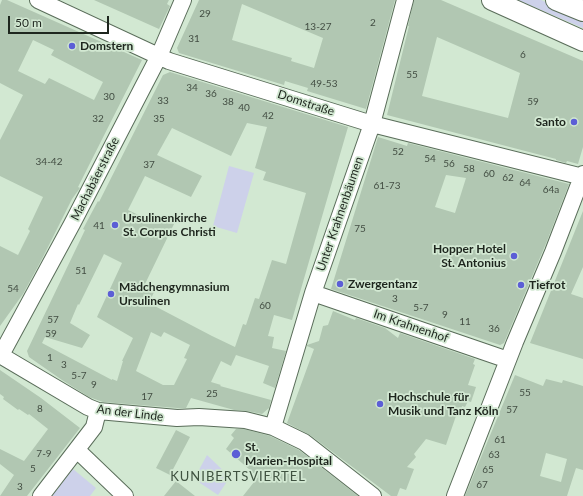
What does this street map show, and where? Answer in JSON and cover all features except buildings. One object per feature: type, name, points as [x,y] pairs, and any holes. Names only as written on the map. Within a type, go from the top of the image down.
[{"type":"main road","points":[[492,0],[583,41]]},
{"type":"main road","points":[[556,0],[583,11]]},
{"type":"street","name":"Domstraße","points":[[38,0],[169,61],[372,124],[583,176]]},
{"type":"street","name":"Machabäerstraße","points":[[0,355],[72,224],[159,56],[183,0]]},
{"type":"street","name":"Unter Krahnenbäumen","points":[[273,428],[313,293],[372,124],[405,0]]},
{"type":"street","points":[[454,496],[583,176]]},
{"type":"street","name":"Im Krahnenhof","points":[[313,293],[508,360]]},
{"type":"street","name":"An der Linde","points":[[0,355],[98,412],[177,418],[199,417],[245,420],[273,428],[304,442],[374,496]]},
{"type":"street","points":[[41,496],[94,427],[98,412]]},
{"type":"street","points":[[76,450],[125,496]]},
{"type":"shaded area","points":[[518,0],[541,0],[583,18],[583,28]]},
{"type":"shaded area","points":[[229,166],[254,173],[237,233],[213,226]]},
{"type":"shaded area","points":[[207,455],[230,477],[218,495],[194,479]]},
{"type":"shaded area","points":[[73,469],[96,488],[90,496],[52,496]]},
{"type":"place","name":"Domstern","points":[[72,46]]},
{"type":"place","name":"Santo","points":[[574,122]]},
{"type":"place","name":"Ursulinenkirche St. Corpus Christi","points":[[115,225]]},
{"type":"place","name":"Hopper Hotel St. Antonius","points":[[514,256]]},
{"type":"place","name":"Zwergentanz","points":[[340,284]]},
{"type":"place","name":"Tiefrot","points":[[521,285]]},
{"type":"place","name":"Mädchengymnasium Ursulinen","points":[[111,294]]},
{"type":"place","name":"Hochschule für Musik und Tanz Köln","points":[[380,404]]},
{"type":"place","name":"St. Marien-Hospital","points":[[236,454]]},
{"type":"district","name":"KUNIBERTSVIERTEL","points":[[238,477]]}]
